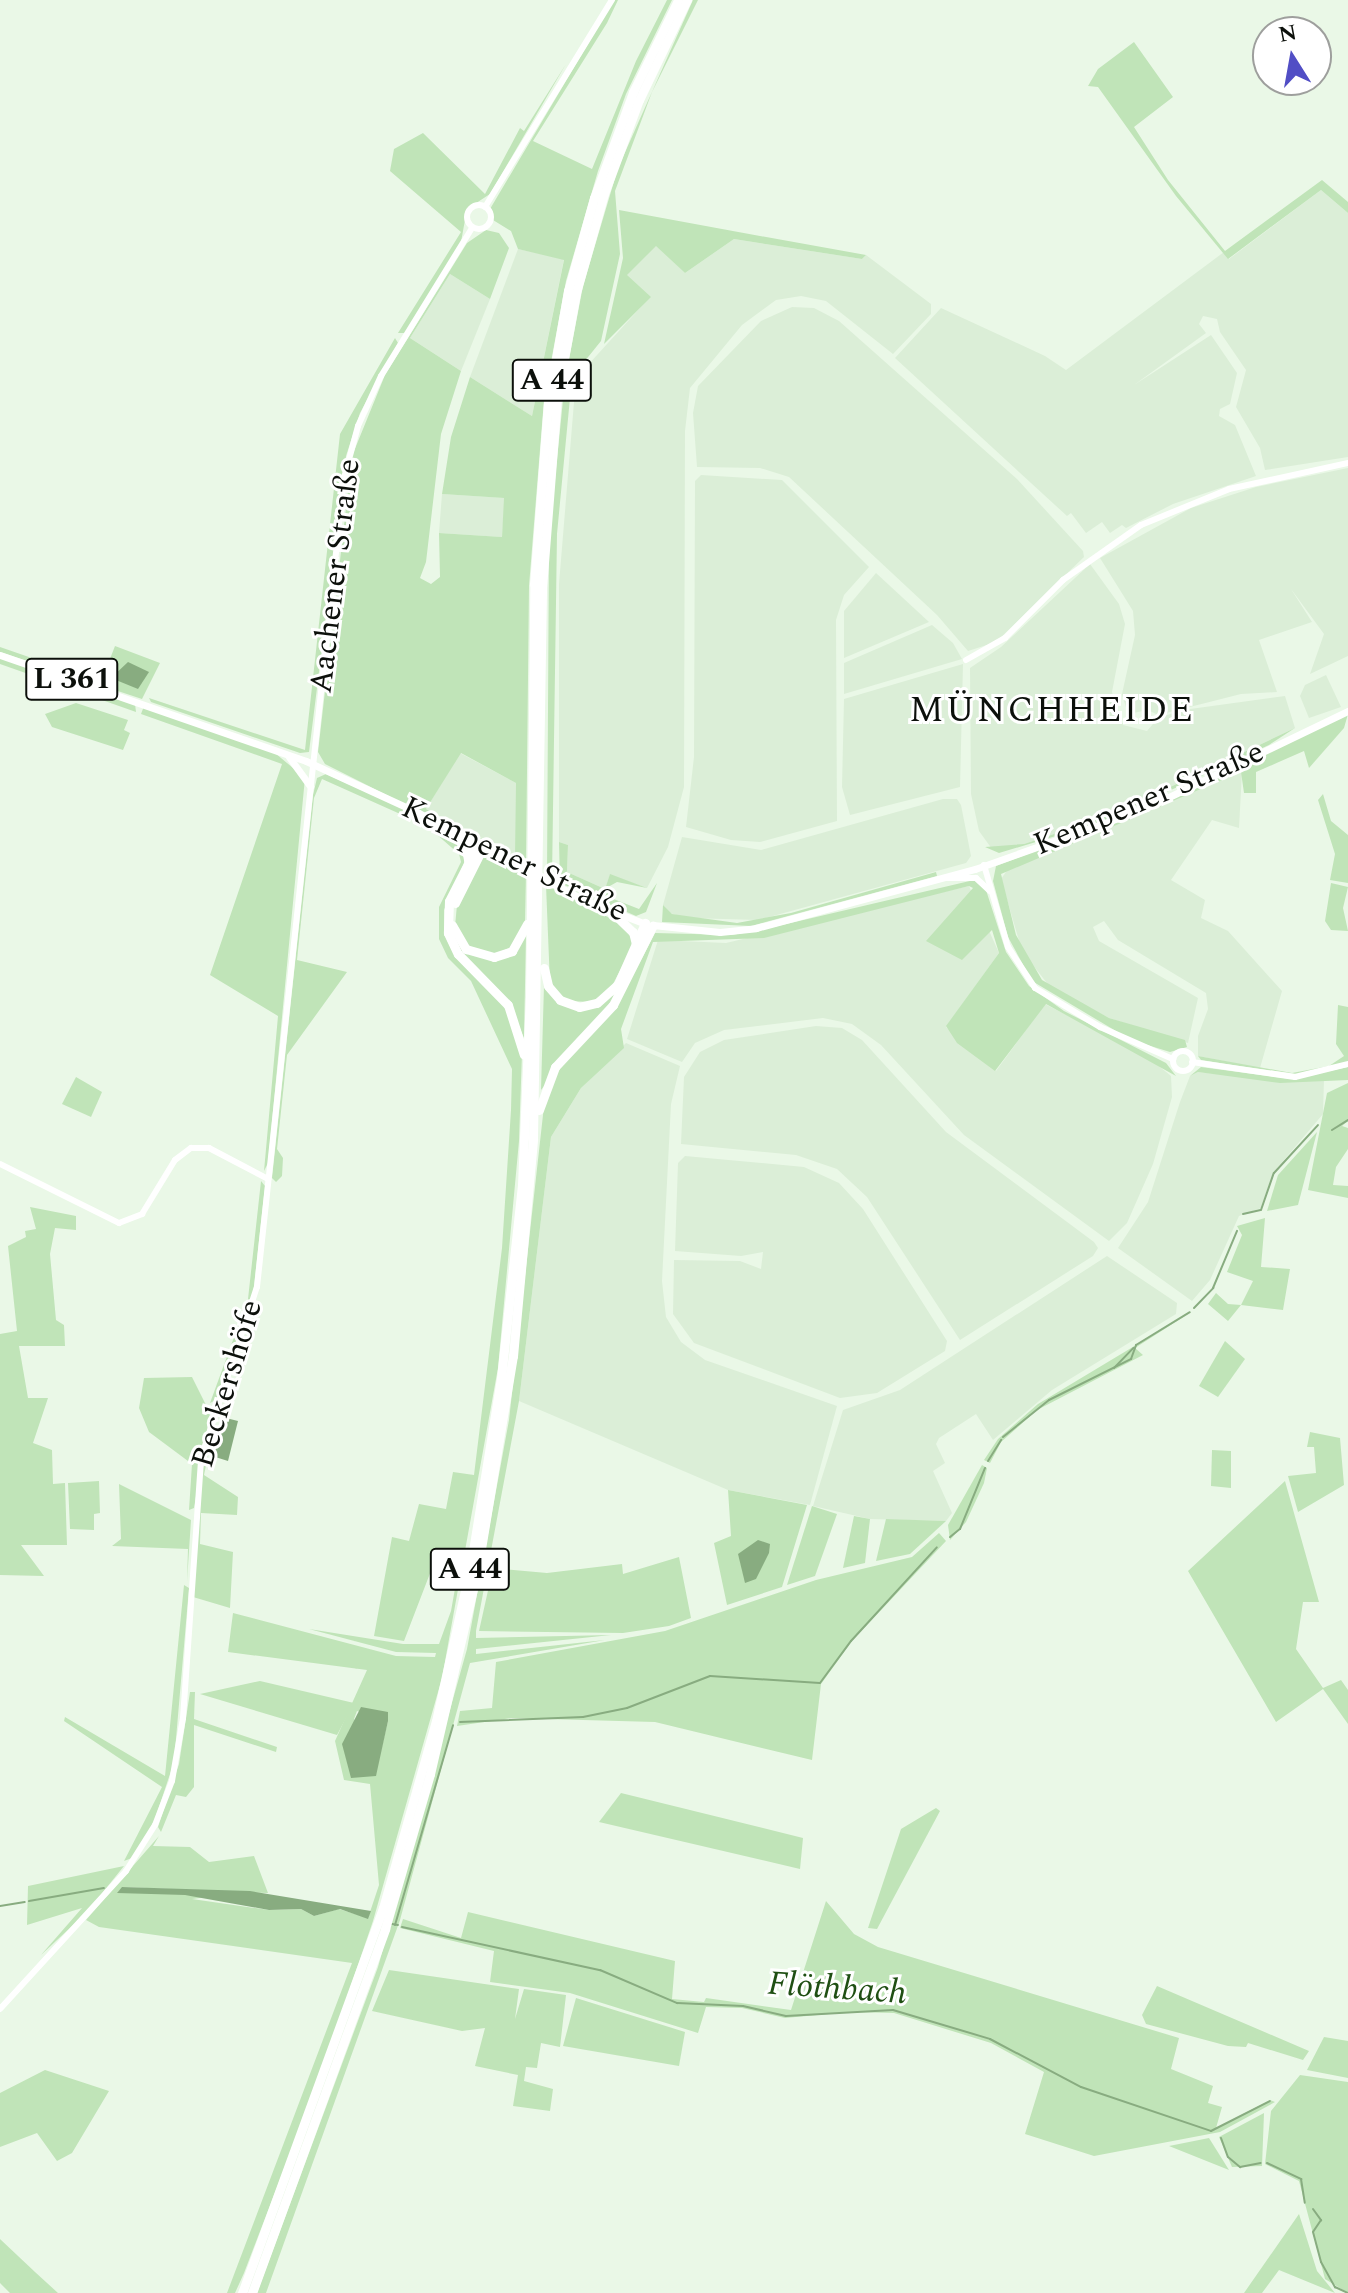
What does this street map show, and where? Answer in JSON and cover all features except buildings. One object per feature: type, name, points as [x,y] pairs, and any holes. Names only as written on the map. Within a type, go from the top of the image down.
[{"type":"highway","name":"A 44","points":[[387,1909],[436,1721],[476,1538],[507,1335],[526,1112],[536,896],[536,548],[555,358],[574,267],[602,171],[678,0]]},
{"type":"highway","name":"A 44","points":[[536,854],[544,546],[563,359],[608,181],[639,100],[687,0]]},
{"type":"highway","points":[[441,824],[466,846],[467,864]]},
{"type":"highway","points":[[481,845],[467,864],[448,905],[448,933],[458,954],[498,991],[514,1017],[523,1046],[526,1112]]},
{"type":"highway","points":[[481,845],[453,910],[453,929],[460,944],[485,957],[512,951],[525,934],[536,896]]},
{"type":"highway","name":"A 44","points":[[252,2293],[381,1928],[455,1678],[488,1514],[519,1302],[533,1139],[540,917],[536,896]]},
{"type":"highway","points":[[612,912],[633,932],[636,944]]},
{"type":"highway","points":[[540,917],[546,982],[554,995],[571,1005],[594,1005],[611,993],[649,924]]},
{"type":"highway","points":[[533,1139],[553,1070],[613,1005],[649,924]]},
{"type":"highway","name":"A 44","points":[[242,2293],[381,1928]]},
{"type":"main road","name":"Kempener Straße","points":[[0,655],[313,763],[441,824],[612,912],[649,924],[720,932],[756,928],[939,879],[1146,808],[1348,711]]},
{"type":"main road","name":"L 361","points":[[281,751],[302,770],[310,786]]},
{"type":"street","name":"Aachener Straße","points":[[313,763],[336,533],[350,452],[381,376],[472,228],[489,223],[485,207],[612,0]]},
{"type":"street","name":"Aachener Straße","points":[[472,228],[467,213],[473,207],[485,207]]},
{"type":"street","points":[[966,660],[1005,638],[1063,580],[1141,525],[1229,489],[1348,463]]},
{"type":"street","name":"Beckershöfe","points":[[0,2009],[131,1865],[157,1822],[172,1781],[183,1718],[201,1458],[254,1303],[313,763]]},
{"type":"street","points":[[984,865],[1011,954],[1035,988],[1100,1027],[1173,1059],[1180,1070],[1192,1062],[1295,1077],[1348,1064]]},
{"type":"street","points":[[939,879],[976,878],[993,895]]},
{"type":"street","points":[[1173,1059],[1186,1052],[1192,1062]]},
{"type":"street","points":[[0,1164],[119,1223],[143,1213],[176,1158],[191,1148],[209,1148],[268,1179]]},
{"type":"shaded area","points":[[614,0],[618,0],[607,23],[533,141],[592,169],[636,61],[667,0],[672,0],[626,94],[598,171],[566,281],[544,400],[529,586],[526,865],[325,764],[318,752],[352,456],[385,375],[467,243],[486,230],[499,233],[509,248],[490,299],[450,274],[410,338],[461,371],[441,434],[426,562],[420,578],[431,584],[440,577],[439,533],[502,537],[504,498],[442,494],[451,437],[470,377],[532,416],[564,260],[518,249],[511,231],[493,220],[490,209]],"holes":[[[461,753],[516,783],[515,856],[426,809]]]},
{"type":"shaded area","points":[[693,0],[698,0],[652,92],[615,191],[620,254],[601,341],[572,377],[557,534],[552,879],[547,875],[549,539],[565,380],[583,286],[618,168]]},
{"type":"shaded area","points":[[1134,42],[1173,97],[1134,127],[1168,180],[1225,251],[1322,180],[1348,202],[1348,213],[1321,190],[1228,259],[1176,196],[1098,87],[1088,86],[1098,69]]},
{"type":"shaded area","points":[[566,64],[490,194],[467,209],[461,242],[405,333],[398,333],[461,232],[390,171],[394,149],[423,133],[485,194],[520,128],[524,131]]},
{"type":"shaded area","points":[[1321,190],[1348,213],[1348,457],[1265,470],[1260,448],[1236,407],[1246,370],[1220,332],[1217,319],[1203,316],[1199,324],[1206,333],[1134,385],[1211,335],[1237,373],[1230,404],[1220,409],[1219,416],[1235,425],[1256,476],[1173,504],[1126,528],[1122,525],[1110,533],[1102,522],[1086,533],[1071,513],[1067,516],[895,358],[941,308],[1045,356],[1066,370],[1224,252],[1229,259]]},
{"type":"shaded area","points":[[619,210],[866,255],[862,259],[734,239],[685,273],[656,246],[627,275],[651,297],[604,344],[623,258]]},
{"type":"shaded area","points":[[734,239],[862,259],[866,255],[931,304],[931,314],[893,354],[826,301],[801,296],[776,300],[742,325],[690,388],[685,431],[684,787],[668,847],[647,888],[610,875],[605,889],[567,872],[568,845],[559,842],[559,584],[576,378],[650,297],[626,275],[656,245],[685,273]]},
{"type":"shaded area","points":[[518,249],[564,259],[532,416],[470,377]]},
{"type":"shaded area","points":[[450,274],[490,299],[461,371],[410,338]]},
{"type":"shaded area","points":[[792,307],[814,308],[839,321],[1017,479],[1083,551],[1084,557],[996,642],[968,651],[937,615],[789,477],[760,468],[697,467],[693,413],[698,386],[761,321]]},
{"type":"shaded area","points":[[395,338],[398,343],[360,413],[346,456],[309,752],[300,753],[151,702],[149,698],[305,750],[340,434]]},
{"type":"shaded area","points":[[1348,468],[1348,656],[1310,674],[1324,634],[1291,589],[1312,622],[1259,640],[1277,692],[1241,694],[1158,715],[1148,710],[1128,714],[1122,694],[1135,635],[1133,611],[1100,558],[1191,508],[1256,487]]},
{"type":"shaded area","points":[[701,475],[782,480],[869,567],[844,595],[836,620],[837,821],[760,842],[731,840],[686,827],[694,757],[695,481]]},
{"type":"shaded area","points":[[442,494],[505,498],[502,537],[439,533]]},
{"type":"shaded area","points":[[1090,564],[1119,604],[1125,624],[1112,692],[1123,725],[1147,731],[1158,718],[1183,710],[1285,696],[1295,728],[1111,815],[1024,844],[992,849],[979,831],[971,794],[970,668],[1001,647]]},
{"type":"shaded area","points":[[876,573],[929,622],[844,658],[844,611]]},
{"type":"shaded area","points":[[932,625],[953,643],[962,659],[844,694],[844,663]]},
{"type":"shaded area","points":[[115,646],[160,663],[142,699],[0,652],[0,647],[101,682]]},
{"type":"shaded area","points":[[0,658],[135,704],[136,712],[0,664]]},
{"type":"shaded area","points":[[128,662],[149,672],[138,689],[111,678]]},
{"type":"shaded area","points":[[963,664],[960,787],[850,815],[842,787],[844,699]]},
{"type":"shaded area","points":[[1326,675],[1341,707],[1309,718],[1300,696],[1305,685]]},
{"type":"shaded area","points":[[76,703],[128,720],[124,730],[130,733],[123,750],[52,727],[45,714]]},
{"type":"shaded area","points":[[144,706],[275,753],[305,778],[268,1163],[264,1171],[278,1016],[210,975],[282,764],[141,714]]},
{"type":"shaded area","points":[[1348,714],[1344,728],[1309,768],[1304,751],[1256,772],[1256,793],[1244,793],[1241,772],[1001,874],[1016,935],[1042,980],[1109,1018],[1185,1040],[1187,1047],[1170,1052],[1131,1040],[1032,981],[1008,937],[993,881],[996,866],[1173,799]]},
{"type":"shaded area","points":[[1295,728],[1269,745],[1099,823],[999,853],[985,847],[1024,844],[1111,815]]},
{"type":"shaded area","points":[[460,753],[516,783],[516,856],[426,809]]},
{"type":"shaded area","points":[[1242,772],[1239,828],[1212,820],[1171,880],[1205,900],[1201,918],[1228,931],[1282,991],[1260,1068],[1198,1056],[1198,1036],[1208,1009],[1206,993],[1118,940],[1104,921],[1093,927],[1099,941],[1198,998],[1188,1043],[1109,1018],[1050,987],[1022,951],[1001,879],[1008,869]]},
{"type":"shaded area","points":[[326,774],[433,822],[464,847],[464,863],[444,910],[444,934],[455,956],[507,1008],[522,1053],[519,1141],[498,1368],[442,1678],[373,1921],[322,2070],[244,2273],[235,2293],[227,2293],[352,1963],[99,1927],[86,1920],[159,1836],[153,1846],[190,1847],[209,1862],[254,1856],[268,1893],[123,1887],[118,1892],[223,1895],[192,1899],[269,1910],[301,1909],[314,1916],[339,1909],[368,1918],[379,1885],[370,1784],[344,1780],[335,1741],[367,1670],[228,1652],[233,1613],[396,1656],[435,1657],[436,1653],[396,1652],[309,1629],[403,1644],[439,1644],[451,1611],[461,1555],[439,1550],[404,1641],[374,1636],[392,1537],[409,1541],[419,1504],[446,1509],[453,1472],[474,1475],[502,1248],[511,1110],[512,1069],[471,981],[448,958],[439,939],[439,907],[461,862],[459,854],[427,826],[322,779],[314,798],[297,960],[347,972],[287,1055],[277,1149],[283,1158],[282,1176],[276,1182],[272,1178],[313,795],[317,778]],"holes":[[[357,1711],[388,1721],[375,1776],[354,1719]]]},
{"type":"shaded area","points":[[1323,794],[1331,821],[1348,835],[1348,883],[1330,880],[1335,854],[1318,800]]},
{"type":"shaded area","points":[[943,799],[957,799],[961,805],[971,856],[966,863],[758,920],[688,918],[669,913],[663,905],[682,837],[761,850]]},
{"type":"shaded area","points":[[559,842],[568,845],[567,872],[605,889],[610,874],[647,888],[617,882],[608,887],[611,898],[639,909],[657,883],[646,912],[636,916],[560,883]]},
{"type":"shaded area","points":[[482,855],[526,872],[525,923],[512,947],[495,954],[470,948],[455,926],[457,905]]},
{"type":"shaded area","points":[[936,872],[937,876],[751,926],[662,922],[663,905],[672,914],[737,923],[791,913]]},
{"type":"shaded area","points":[[974,880],[986,890],[1006,952],[1029,986],[1064,1011],[1166,1063],[1176,1076],[1046,1004],[995,1071],[957,1043],[946,1026],[999,953],[992,930],[962,960],[926,941],[973,888],[969,886],[764,938],[653,942],[621,1029],[624,1048],[581,1088],[551,1137],[519,1401],[476,1631],[476,1638],[611,1635],[476,1649],[476,1654],[605,1640],[470,1663],[400,1920],[266,2293],[257,2293],[378,1967],[467,1649],[509,1420],[546,1088],[555,1072],[617,1006],[655,933],[732,935]]},
{"type":"shaded area","points":[[1331,883],[1348,887],[1343,908],[1348,931],[1331,930],[1325,921]]},
{"type":"shaded area","points":[[546,885],[629,928],[633,945],[611,988],[592,1002],[567,1001],[550,984]]},
{"type":"shaded area","points":[[969,886],[999,953],[946,1027],[996,1071],[1045,1004],[1148,1057],[1171,1076],[1172,1097],[1153,1164],[1127,1223],[1109,1241],[964,1135],[881,1045],[852,1024],[823,1018],[724,1030],[695,1043],[682,1062],[627,1039],[658,940],[726,943]]},
{"type":"shaded area","points":[[456,894],[450,917],[468,953],[499,958],[526,935],[524,1038],[512,1009],[465,960],[447,920]]},
{"type":"shaded area","points":[[544,985],[578,1008],[617,994],[541,1090]]},
{"type":"shaded area","points":[[1338,1005],[1348,1007],[1348,1062],[1303,1075],[1201,1060],[1198,1056],[1292,1073],[1329,1066],[1344,1056],[1336,1044]]},
{"type":"shaded area","points":[[816,1026],[842,1028],[862,1040],[946,1132],[1094,1242],[1098,1248],[1093,1256],[960,1340],[867,1197],[837,1169],[796,1155],[681,1144],[684,1077],[700,1052],[724,1040]]},
{"type":"shaded area","points":[[626,1043],[680,1066],[671,1104],[662,1281],[666,1317],[681,1342],[705,1360],[837,1406],[810,1505],[728,1490],[519,1401],[551,1137],[581,1088]]},
{"type":"shaded area","points":[[1201,1067],[1291,1079],[1348,1067],[1348,1080],[1280,1083],[1198,1072],[1190,1076]]},
{"type":"shaded area","points":[[1198,1072],[1293,1082],[1324,1079],[1323,1114],[1273,1173],[1261,1208],[1239,1216],[1210,1280],[1192,1301],[1118,1248],[1148,1202],[1190,1076]]},
{"type":"shaded area","points":[[76,1077],[102,1092],[91,1117],[62,1104]]},
{"type":"shaded area","points":[[1348,1083],[1348,1121],[1342,1126],[1348,1128],[1348,1149],[1336,1167],[1333,1185],[1348,1186],[1348,1198],[1308,1190],[1327,1093]]},
{"type":"shaded area","points":[[1317,1132],[1298,1205],[1267,1211],[1278,1175]]},
{"type":"shaded area","points":[[685,1156],[804,1167],[839,1183],[863,1209],[947,1341],[945,1351],[877,1393],[840,1398],[694,1343],[673,1314],[674,1260],[740,1261],[761,1269],[763,1252],[741,1256],[675,1251],[678,1163]]},
{"type":"shaded area","points":[[261,1181],[265,1186],[253,1295],[216,1400],[210,1403],[248,1299]]},
{"type":"shaded area","points":[[30,1207],[76,1216],[76,1230],[55,1228],[50,1254],[56,1320],[64,1325],[65,1346],[19,1346],[28,1398],[48,1398],[33,1443],[52,1450],[53,1484],[65,1483],[67,1545],[21,1545],[44,1576],[0,1575],[0,1334],[17,1331],[8,1246],[26,1237],[25,1231],[36,1229]]},
{"type":"shaded area","points":[[1265,1218],[1261,1267],[1290,1269],[1283,1310],[1241,1305],[1253,1281],[1227,1272],[1242,1235],[1237,1226]]},
{"type":"shaded area","points":[[1107,1256],[1177,1303],[1176,1314],[1052,1390],[993,1440],[976,1414],[939,1438],[936,1444],[945,1463],[933,1471],[952,1513],[946,1521],[870,1519],[813,1506],[843,1410],[900,1390]]},
{"type":"shaded area","points":[[1216,1293],[1228,1304],[1241,1305],[1228,1321],[1208,1304]]},
{"type":"shaded area","points":[[1191,1312],[1135,1348],[1143,1355],[1037,1410],[1001,1442],[990,1463],[984,1460],[998,1439],[1038,1404]]},
{"type":"shaded area","points":[[1225,1341],[1245,1359],[1218,1397],[1199,1386]]},
{"type":"shaded area","points":[[192,1377],[210,1413],[194,1508],[189,1510],[192,1464],[149,1432],[139,1408],[144,1378]]},
{"type":"shaded area","points":[[217,1412],[204,1475],[238,1497],[237,1515],[201,1513],[200,1544],[233,1552],[230,1608],[193,1597],[201,1476]]},
{"type":"shaded area","points":[[222,1417],[238,1421],[228,1461],[212,1456]]},
{"type":"shaded area","points":[[1310,1432],[1340,1438],[1344,1485],[1298,1512],[1288,1476],[1316,1473],[1314,1447],[1307,1447]]},
{"type":"shaded area","points":[[1212,1450],[1231,1451],[1231,1488],[1211,1486]]},
{"type":"shaded area","points":[[982,1465],[987,1468],[984,1483],[966,1522],[950,1540],[948,1525]]},
{"type":"shaded area","points":[[99,1481],[100,1513],[94,1514],[94,1530],[70,1529],[68,1483]]},
{"type":"shaded area","points":[[1285,1481],[1319,1602],[1303,1602],[1296,1649],[1323,1688],[1341,1680],[1348,1690],[1348,1724],[1323,1689],[1276,1722],[1188,1571]]},
{"type":"shaded area","points":[[119,1484],[191,1520],[187,1582],[188,1549],[112,1546],[121,1539]]},
{"type":"shaded area","points":[[728,1490],[807,1505],[782,1587],[727,1605],[714,1543],[731,1536]]},
{"type":"shaded area","points":[[812,1506],[837,1514],[815,1576],[787,1585]]},
{"type":"shaded area","points":[[854,1516],[870,1519],[865,1563],[843,1568]]},
{"type":"shaded area","points":[[886,1519],[946,1521],[910,1554],[876,1561]]},
{"type":"shaded area","points":[[939,1533],[946,1541],[852,1641],[821,1684],[812,1760],[655,1722],[511,1718],[457,1726],[460,1711],[492,1708],[496,1662],[665,1631],[816,1580],[912,1557]]},
{"type":"shaded area","points":[[758,1540],[770,1544],[769,1553],[756,1579],[745,1583],[738,1554]]},
{"type":"shaded area","points":[[679,1557],[691,1618],[669,1626],[623,1633],[479,1631],[493,1568],[547,1573],[622,1564],[623,1574]]},
{"type":"shaded area","points":[[184,1585],[189,1588],[174,1762],[153,1825],[132,1858],[124,1861],[162,1787],[64,1721],[65,1717],[165,1776]]},
{"type":"shaded area","points":[[260,1681],[354,1703],[337,1735],[200,1694]]},
{"type":"shaded area","points":[[190,1692],[195,1692],[194,1719],[277,1747],[276,1752],[194,1725],[194,1787],[186,1797],[176,1795],[161,1832],[158,1827],[179,1764]]},
{"type":"shaded area","points":[[361,1707],[388,1712],[388,1721],[376,1776],[351,1778],[342,1744]]},
{"type":"shaded area","points":[[621,1793],[803,1838],[800,1869],[599,1822]]},
{"type":"shaded area","points":[[936,1808],[940,1811],[877,1929],[868,1928],[901,1829]]},
{"type":"shaded area","points":[[124,1866],[87,1912],[41,1955],[82,1908],[27,1925],[28,1886]]},
{"type":"shaded area","points":[[122,1887],[250,1891],[371,1911],[368,1919],[340,1909],[314,1916],[301,1909],[269,1910],[185,1895],[117,1893]]},
{"type":"shaded area","points":[[826,1901],[854,1934],[878,1947],[1179,2038],[1171,2069],[1213,2086],[1208,2103],[1222,2107],[1216,2128],[1270,2100],[1275,2102],[1220,2132],[1094,2156],[1025,2134],[1044,2072],[991,2043],[894,2013],[851,2012],[785,2018],[742,2008],[706,2007],[698,2033],[570,1993],[490,1982],[494,1951],[400,1928],[403,1919],[461,1938],[468,1912],[675,1961],[672,1999],[704,2002],[706,1998],[791,2010]]},
{"type":"shaded area","points":[[389,1970],[519,1989],[515,2019],[524,1989],[566,1995],[560,2047],[541,2043],[537,2068],[526,2067],[524,2081],[553,2089],[550,2111],[513,2106],[518,2075],[475,2066],[485,2028],[462,2031],[372,2011]]},
{"type":"shaded area","points":[[1157,1986],[1309,2051],[1303,2060],[1248,2043],[1246,2047],[1228,2046],[1146,2024],[1142,2015]]},
{"type":"shaded area","points":[[576,1998],[685,2032],[679,2066],[563,2046]]},
{"type":"shaded area","points":[[1324,2037],[1348,2041],[1348,2078],[1307,2070]]},
{"type":"shaded area","points":[[45,2070],[109,2091],[72,2153],[57,2161],[37,2133],[0,2147],[0,2093]]},
{"type":"shaded area","points":[[1300,2075],[1348,2082],[1348,2293],[1325,2279],[1299,2181],[1265,2164],[1271,2111]]},
{"type":"shaded area","points":[[1264,2113],[1262,2166],[1232,2167],[1219,2137]]},
{"type":"shaded area","points":[[1209,2138],[1229,2170],[1169,2146]]},
{"type":"shaded area","points":[[1299,2214],[1317,2271],[1335,2293],[1279,2270],[1262,2293],[1244,2293]]},
{"type":"shaded area","points":[[0,2239],[58,2293],[10,2293],[0,2283]]},
{"type":"waterway","points":[[1332,1130],[1348,1120]]},
{"type":"waterway","points":[[1243,1214],[1261,1210],[1274,1173],[1318,1125]]},
{"type":"waterway","points":[[1194,1308],[1213,1288],[1237,1231]]},
{"type":"waterway","points":[[1003,1437],[1049,1400],[1131,1359],[1136,1345],[1190,1312]]},
{"type":"waterway","points":[[1114,1368],[1133,1348]]},
{"type":"waterway","points":[[988,1461],[1001,1440]]},
{"type":"waterway","points":[[950,1537],[960,1529],[985,1468]]},
{"type":"waterway","points":[[460,1722],[583,1717],[627,1708],[710,1676],[820,1683],[851,1641],[937,1547]]},
{"type":"waterway","points":[[395,1925],[453,1725]]},
{"type":"waterway","name":"Flöthbach","points":[[29,1901],[104,1888]]},
{"type":"waterway","name":"Flöthbach","points":[[0,1906],[25,1902]]},
{"type":"waterway","name":"Flöthbach","points":[[392,1924],[398,1925]]},
{"type":"waterway","name":"Flöthbach","points":[[402,1927],[600,1970],[677,2003],[743,2006],[786,2016],[893,2010],[990,2039],[1081,2087],[1211,2131],[1270,2101]]},
{"type":"waterway","name":"Flöthbach","points":[[1221,2138],[1228,2157],[1240,2167],[1261,2163]]},
{"type":"waterway","name":"Flöthbach","points":[[1267,2163],[1301,2179],[1305,2203]]},
{"type":"waterway","name":"Flöthbach","points":[[1313,2209],[1321,2220],[1313,2232],[1321,2262],[1335,2287],[1348,2293]]},
{"type":"district","name":"MÜNCHHEIDE","points":[[1052,711]]}]
